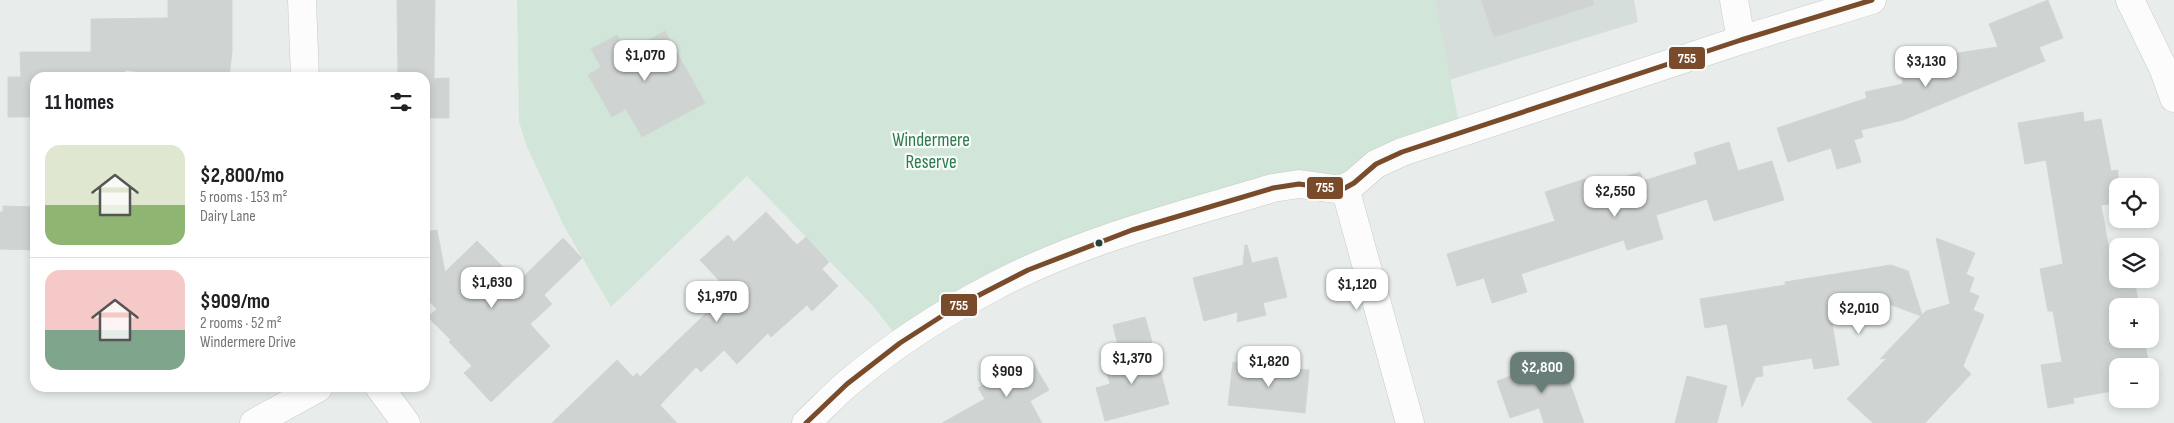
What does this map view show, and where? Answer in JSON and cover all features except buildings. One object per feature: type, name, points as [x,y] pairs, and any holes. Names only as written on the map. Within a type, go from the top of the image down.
[{"type":"street","points":[[302,0],[305,72]]},
{"type":"street","points":[[1734,0],[1741,40]]},
{"type":"street","points":[[806,423],[847,384],[902,343],[956,307],[1035,267],[1107,240],[1273,188],[1299,184],[1335,189],[1345,188],[1354,183],[1367,170],[1386,158],[1741,40],[1872,0]]},
{"type":"street","points":[[2130,0],[2164,70],[2174,98]]},
{"type":"street","points":[[1345,188],[1410,423]]},
{"type":"street","points":[[254,423],[311,392]]},
{"type":"street","points":[[383,392],[406,423]]},
{"type":"shaded area","points":[[1435,0],[1634,0],[1638,22],[1449,80]]},
{"type":"green space","name":"Windermere Reserve","points":[[517,0],[1435,0],[1461,133],[1325,188],[1107,239],[902,343],[873,306],[747,176],[611,307],[565,228],[527,147],[519,122]]},
{"type":"transit line","name":"755","points":[[806,423],[847,384],[900,343],[956,307],[1028,270],[1132,230],[1273,188],[1299,184],[1335,189],[1345,188],[1354,183],[1376,164],[1402,152],[1741,40],[1872,0]]}]
